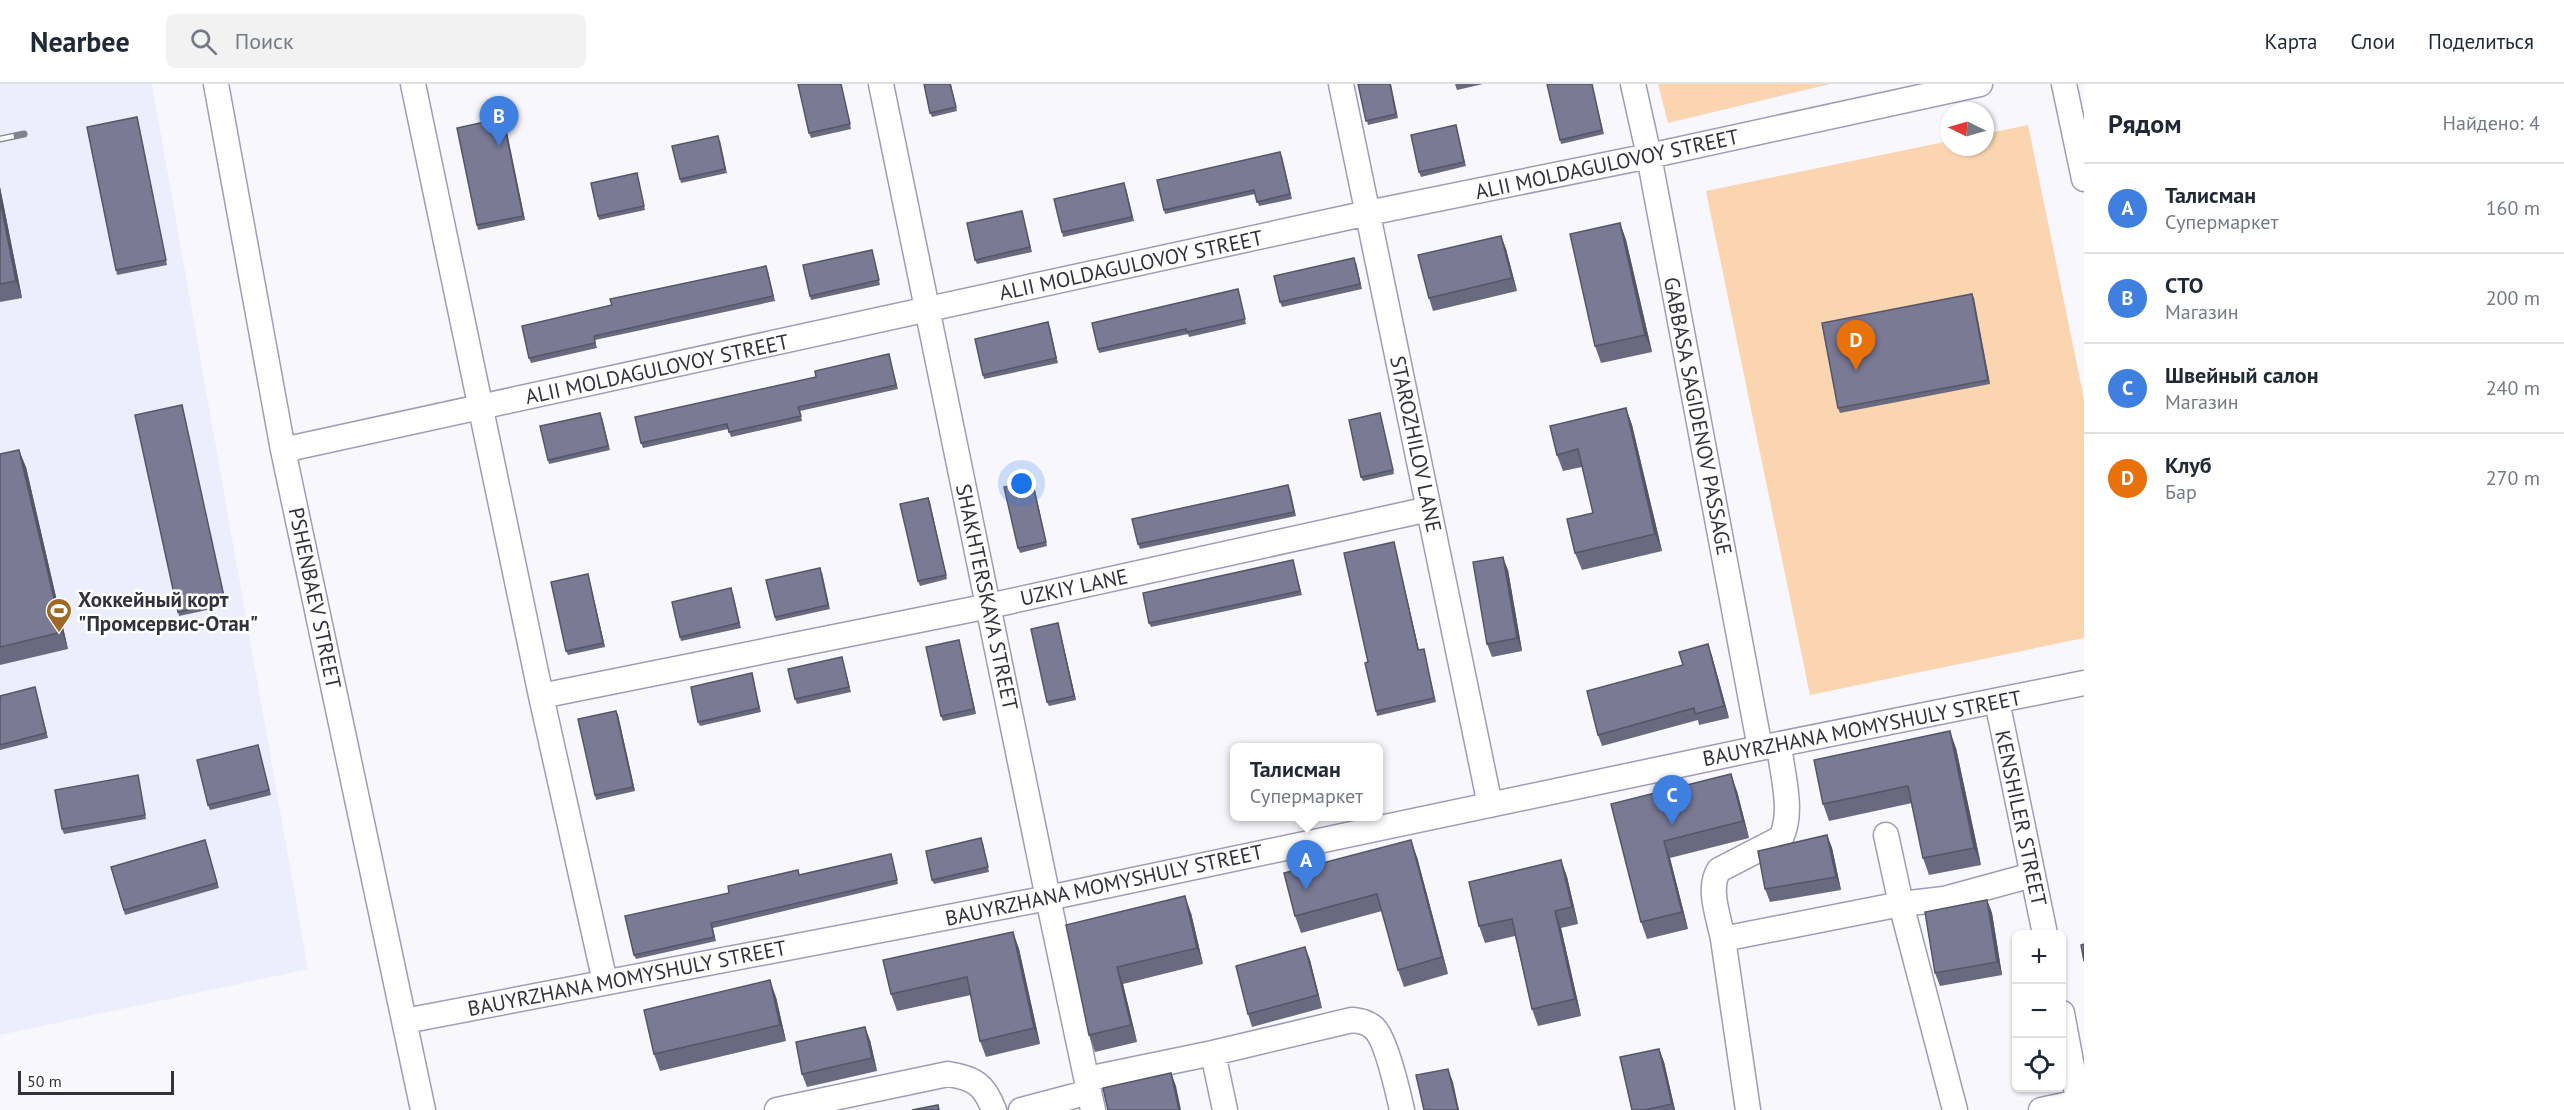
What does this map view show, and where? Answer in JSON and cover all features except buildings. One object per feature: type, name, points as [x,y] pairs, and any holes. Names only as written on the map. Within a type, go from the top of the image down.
[{"type":"street","name":"PSHENBAEV STREET","points":[[216,84],[283,450],[423,1110]]},
{"type":"street","points":[[413,84],[541,696],[605,982]]},
{"type":"street","name":"SHAKHTERSKAYA STREET","points":[[881,84],[1090,1093]]},
{"type":"street","name":"STAROZHILOV LANE","points":[[1341,84],[1490,805]]},
{"type":"street","name":"GABBASA SAGIDENOV PASSAGE","points":[[1633,84],[1769,746],[1788,817],[1781,838],[1719,870],[1715,877],[1714,892],[1723,939]]},
{"type":"street","name":"ALII MOLDAGULOVOY STREET","points":[[283,450],[1368,213],[1649,156],[1980,84]]},
{"type":"street","points":[[2064,84],[2084,178]]},
{"type":"street","name":"UZKIY LANE","points":[[541,696],[989,606],[1429,509]]},
{"type":"street","name":"BAUYRZHANA MOMYSHULY STREET","points":[[405,1021],[1048,898],[1769,746],[2084,683]]},
{"type":"street","name":"KENSHILER STREET","points":[[1997,701],[2044,930]]},
{"type":"street","points":[[1886,835],[1901,904],[1955,1110]]},
{"type":"street","points":[[1748,1110],[1723,939],[1901,904],[1944,899],[2032,875]]},
{"type":"street","points":[[1021,1110],[1090,1093],[1213,1053],[1352,1020],[1366,1022],[1377,1030],[1396,1079],[1402,1110]]},
{"type":"street","points":[[2041,1110],[2080,1106],[2078,1061],[2066,1027]]},
{"type":"street","points":[[1213,1053],[1225,1110]]},
{"type":"street","points":[[777,1110],[811,1106],[948,1074],[963,1076],[976,1082],[984,1089],[994,1110]]},
{"type":"shaded area","points":[[0,84],[152,84],[308,969],[0,1035]]},
{"type":"shaded area","points":[[1658,84],[1830,84],[1668,123]]},
{"type":"shaded area","points":[[2028,125],[2084,399],[2084,638],[1810,695],[1706,191],[1940,143],[1940,156],[1994,156],[1994,132]]},
{"type":"railway","points":[[0,139],[24,134]]},
{"type":"place","name":"СТО","points":[[499,146]]},
{"type":"place","name":"Клуб","points":[[1856,370]]},
{"type":"place","name":"Хоккейный корт \"Промсервис-Отан\"","points":[[59,634]]},
{"type":"place","name":"Швейный салон","points":[[1672,825]]},
{"type":"place","name":"Талисман","points":[[1306,890]]}]
